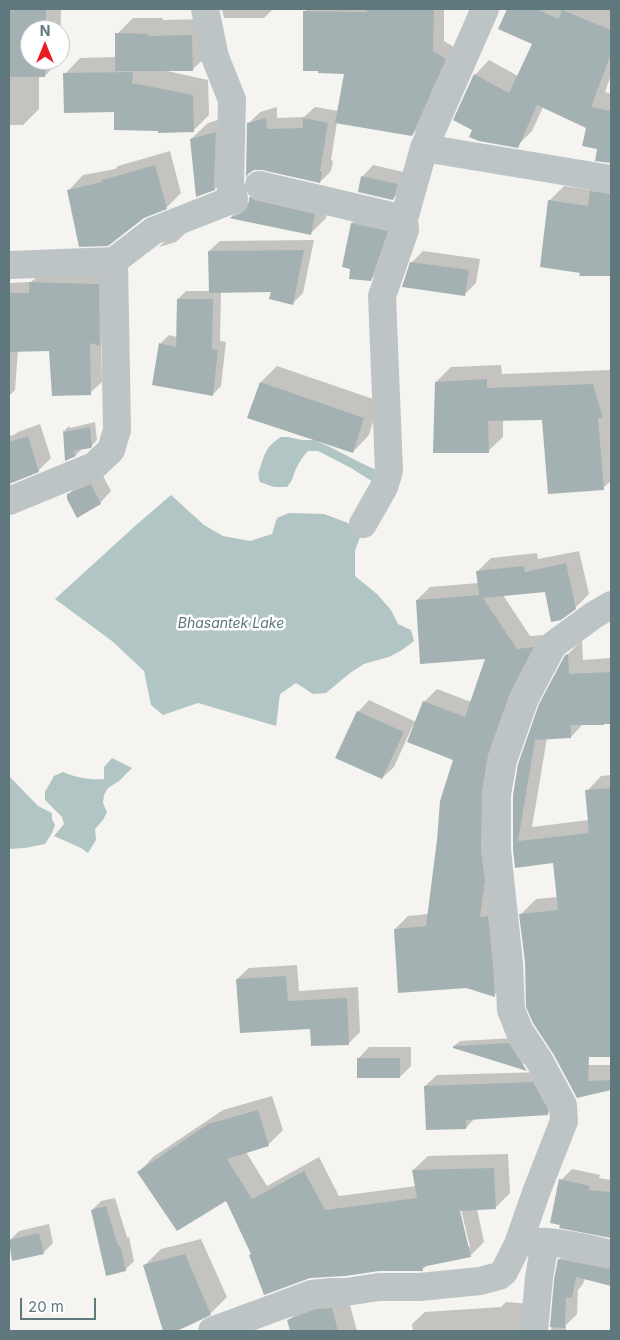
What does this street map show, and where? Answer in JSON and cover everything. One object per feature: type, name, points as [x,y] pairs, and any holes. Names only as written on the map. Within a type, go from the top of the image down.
[{"type":"street","points":[[9,265],[114,261],[153,231],[234,199],[230,184],[232,100],[215,57],[205,9]]},
{"type":"street","points":[[363,524],[384,488],[389,471],[382,296],[405,230],[404,218],[424,148],[485,9]]},
{"type":"street","points":[[424,148],[611,179]]},
{"type":"street","points":[[259,185],[404,218]]},
{"type":"street","points":[[9,501],[94,466],[111,450],[117,430],[114,261]]},
{"type":"street","points":[[212,1331],[312,1294],[346,1292],[378,1287],[420,1287],[480,1281],[499,1276],[504,1272],[518,1244],[564,1121],[563,1104],[540,1062],[519,1030],[511,1010],[509,963],[497,850],[497,794],[503,760],[525,698],[553,645],[611,605]]},
{"type":"street","points":[[518,1244],[521,1242],[545,1242],[577,1246],[611,1254]]},
{"type":"street","points":[[534,1331],[539,1278],[545,1242]]},
{"type":"water","points":[[281,437],[314,440],[328,446],[381,472],[380,484],[318,451],[308,451],[306,453],[298,464],[287,487],[274,487],[260,482],[259,472],[265,454],[268,448]]},
{"type":"water","name":"Bhasantek Lake","points":[[171,495],[204,525],[223,536],[250,541],[272,534],[277,518],[289,513],[324,514],[348,523],[361,534],[355,551],[355,576],[377,594],[391,610],[398,624],[411,630],[414,641],[389,657],[364,664],[326,693],[313,694],[296,683],[280,694],[276,726],[198,703],[163,715],[151,705],[144,671],[112,641],[55,599]]},
{"type":"water","points":[[112,758],[132,768],[119,781],[108,788],[104,795],[103,803],[107,812],[95,829],[96,840],[88,853],[54,836],[64,824],[62,817],[45,800],[45,792],[54,776],[63,772],[84,778],[104,779],[104,767]]},
{"type":"water","points":[[9,776],[38,806],[52,813],[55,825],[45,844],[9,849]]},
{"type":"building","points":[[9,9],[46,9],[46,20],[20,20],[20,70],[45,70],[45,77],[9,77]]},
{"type":"building","points":[[364,9],[434,9],[433,51],[446,59],[412,136],[335,123],[344,74],[303,71],[303,11],[368,12]]},
{"type":"building","points":[[507,9],[536,9],[559,19],[562,10],[611,30],[611,54],[591,107],[611,111],[611,163],[595,161],[597,149],[582,146],[586,128],[537,105],[518,148],[479,141],[469,137],[472,130],[453,120],[474,74],[509,93],[532,44],[498,29]]},
{"type":"building","points":[[115,33],[148,34],[148,36],[192,35],[193,71],[115,71]]},
{"type":"building","points":[[133,72],[132,83],[193,95],[194,132],[158,133],[158,131],[114,130],[114,112],[64,113],[63,73]]},
{"type":"building","points":[[266,118],[267,129],[303,128],[303,118],[328,123],[320,171],[322,172],[320,183],[262,170],[254,170],[246,178],[247,123]]},
{"type":"building","points":[[216,132],[215,190],[196,197],[190,139]]},
{"type":"building","points":[[155,165],[167,209],[144,218],[108,246],[79,247],[67,190],[102,182],[102,180]]},
{"type":"building","points":[[361,176],[398,184],[393,200],[358,192]]},
{"type":"building","points":[[590,191],[611,194],[611,276],[579,276],[580,273],[540,267],[548,200],[588,206]]},
{"type":"building","points":[[249,197],[315,214],[311,235],[229,218],[240,214],[246,209]]},
{"type":"building","points":[[351,223],[388,231],[371,281],[349,279],[350,269],[342,267]]},
{"type":"building","points":[[304,250],[293,305],[269,299],[271,292],[209,293],[208,251]]},
{"type":"building","points":[[410,262],[469,270],[465,296],[402,287]]},
{"type":"building","points":[[29,282],[99,284],[100,346],[90,343],[91,395],[52,396],[49,351],[9,352],[9,293],[29,293]]},
{"type":"building","points":[[177,299],[213,299],[212,349],[218,350],[213,396],[152,385],[159,343],[176,347]]},
{"type":"building","points":[[487,379],[487,388],[593,384],[603,418],[598,418],[604,490],[548,494],[542,420],[488,421],[489,453],[433,453],[435,382]]},
{"type":"building","points":[[260,382],[364,418],[353,453],[247,418]]},
{"type":"building","points":[[90,427],[91,448],[73,451],[76,456],[65,461],[63,430],[64,432]]},
{"type":"building","points":[[28,436],[39,472],[9,484],[9,442]]},
{"type":"building","points":[[91,484],[101,504],[77,518],[67,499],[67,494]]},
{"type":"building","points":[[566,563],[576,609],[561,620],[551,622],[545,592],[483,598],[517,649],[534,647],[510,693],[488,755],[482,791],[481,850],[485,881],[480,917],[488,916],[495,997],[466,988],[398,993],[394,929],[426,926],[440,801],[453,760],[407,742],[423,701],[465,717],[485,659],[420,664],[416,600],[479,595],[476,571],[524,566],[525,572]]},
{"type":"building","points":[[568,654],[569,674],[611,672],[611,724],[571,725],[571,738],[535,740],[518,841],[589,833],[585,790],[611,788],[611,1057],[589,1057],[588,1081],[611,1080],[611,1090],[577,1098],[554,1055],[533,1023],[526,1007],[525,962],[519,914],[558,910],[553,863],[515,868],[513,849],[513,795],[518,764],[539,704],[565,655]]},
{"type":"building","points":[[357,711],[404,732],[382,779],[335,758]]},
{"type":"building","points":[[286,976],[288,1001],[347,998],[349,1045],[311,1046],[310,1029],[240,1033],[236,979]]},
{"type":"building","points":[[509,1043],[527,1071],[453,1048],[453,1046]]},
{"type":"building","points":[[357,1058],[400,1058],[400,1078],[357,1078]]},
{"type":"building","points":[[533,1082],[548,1109],[548,1115],[466,1120],[466,1129],[426,1130],[424,1086]]},
{"type":"building","points":[[258,1110],[269,1146],[227,1159],[252,1199],[304,1171],[325,1210],[417,1198],[412,1170],[494,1168],[496,1209],[460,1211],[471,1257],[422,1267],[423,1271],[379,1271],[345,1276],[310,1278],[264,1295],[249,1255],[251,1254],[226,1201],[177,1231],[137,1172],[208,1124]]},
{"type":"building","points":[[559,1179],[590,1186],[589,1190],[611,1192],[611,1238],[559,1228],[560,1225],[550,1223]]},
{"type":"building","points":[[106,1206],[118,1246],[120,1245],[126,1271],[106,1276],[91,1210]]},
{"type":"building","points":[[39,1233],[44,1254],[12,1261],[9,1240]]},
{"type":"building","points":[[185,1254],[211,1315],[177,1331],[163,1331],[143,1265]]},
{"type":"building","points":[[558,1259],[611,1269],[611,1286],[576,1277],[572,1298],[566,1297],[565,1328],[550,1327],[554,1280]]},
{"type":"building","points":[[332,1308],[338,1331],[290,1331],[287,1320],[316,1309]]}]
